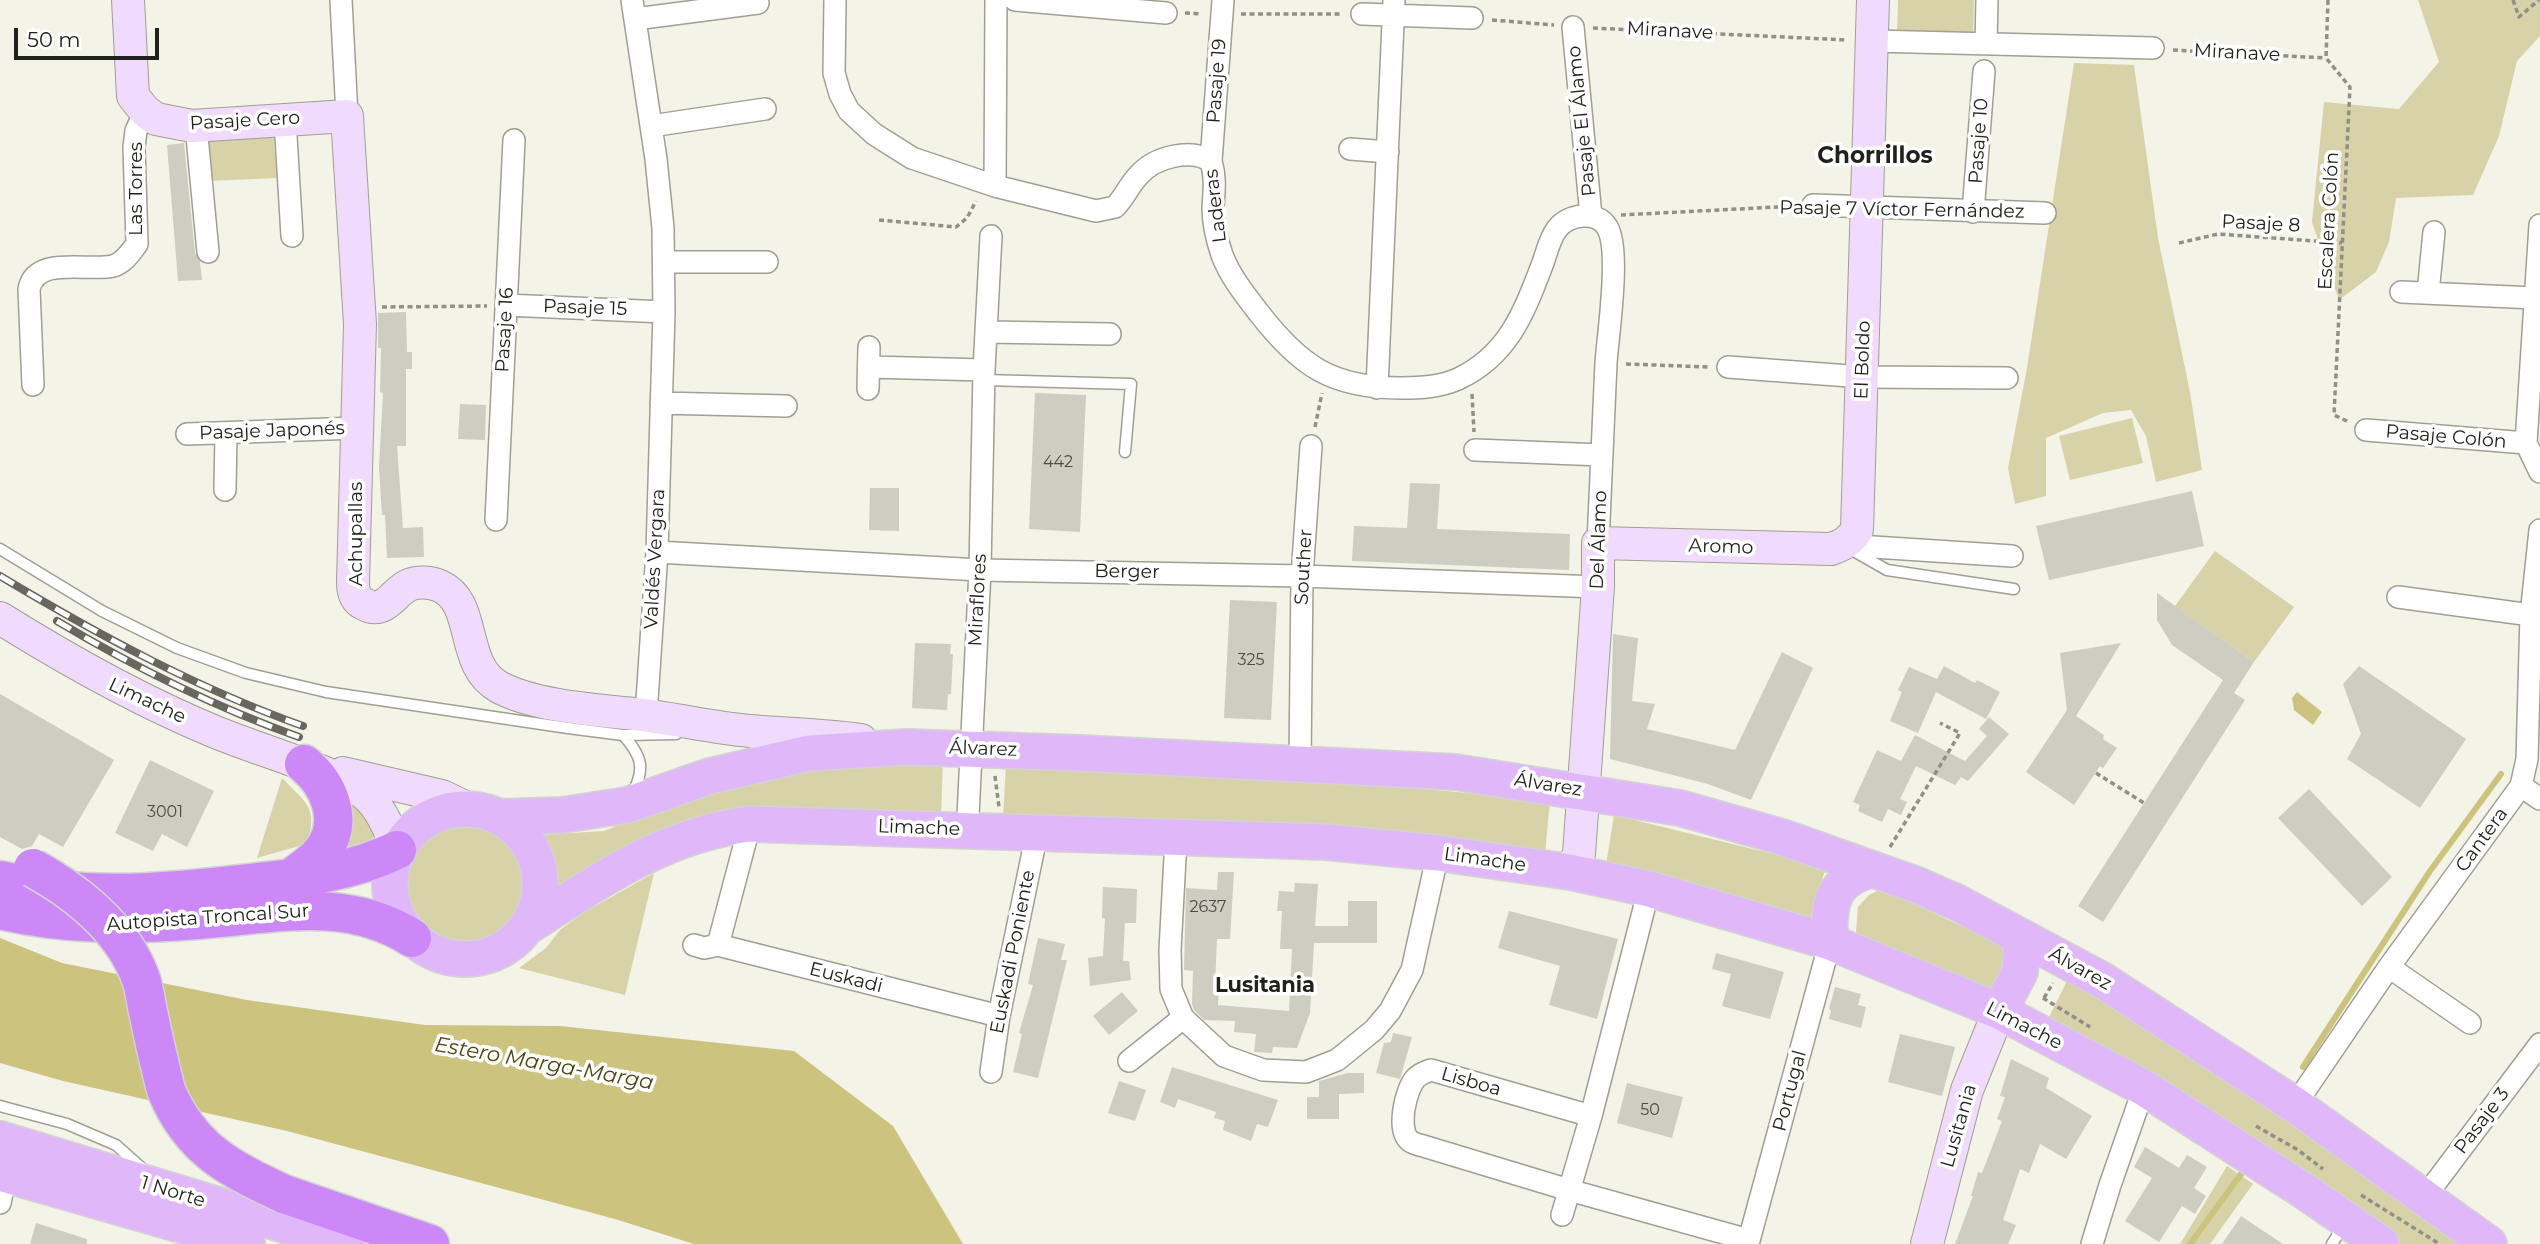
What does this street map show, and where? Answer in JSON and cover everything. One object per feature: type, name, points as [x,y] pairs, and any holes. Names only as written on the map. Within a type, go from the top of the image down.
[{"type":"highway","points":[[290,879],[323,851],[328,842],[332,822],[331,800],[320,780],[304,764]]},
{"type":"highway","name":"Autopista Troncal Sur","points":[[11,868],[48,890],[108,894],[197,890],[345,870],[377,860],[397,850]]},
{"type":"highway","points":[[11,868],[66,888],[96,913],[121,944],[141,979],[166,1090],[173,1107],[194,1138],[221,1162],[284,1194],[430,1244]]},
{"type":"highway","name":"Autopista Troncal Sur","points":[[0,910],[44,919],[97,925],[196,921],[331,910],[369,917],[412,938]]},
{"type":"main road","name":"Álvarez","points":[[484,813],[563,815],[627,805],[710,776],[809,753],[916,748],[1300,762],[1455,772],[1582,790],[1680,808],[1782,837],[1875,869],[1958,903],[2142,1004],[2295,1105],[2489,1244]]},
{"type":"main road","name":"Limache","points":[[527,928],[536,908],[540,887],[538,866],[530,846],[516,829],[484,813],[451,810],[420,824],[397,850],[390,875],[389,892],[401,925],[427,950],[444,957],[471,959],[498,952],[527,928],[649,853],[688,837],[750,824],[1325,842],[1437,853],[1570,872],[1649,889],[1830,942],[1999,1011],[2144,1088],[2339,1232],[2381,1244]]},
{"type":"main road","points":[[1830,942],[1829,916],[1835,894],[1846,879],[1875,869]]},
{"type":"main road","points":[[1999,1011],[2020,972],[2022,938]]},
{"type":"main road","name":"1 Norte","points":[[0,1139],[347,1244]]},
{"type":"main road","name":"1 Norte","points":[[2,1184],[247,1244]]},
{"type":"street","points":[[128,0],[133,96],[145,111]]},
{"type":"street","name":"Achupallas","points":[[341,0],[359,307],[353,589],[360,602],[373,608],[380,607],[409,586],[419,583],[440,586],[455,598],[460,607],[476,663],[500,688],[522,696],[574,707],[635,725],[815,734],[916,748]]},
{"type":"street","name":"Laderas","points":[[835,0],[834,72],[840,94],[849,111],[874,134],[912,158],[994,194],[1096,211],[1115,206],[1137,176],[1158,162],[1191,154],[1202,155],[1211,161],[1215,175],[1213,209],[1216,233],[1223,257],[1244,293],[1271,329],[1297,356],[1326,374],[1348,383],[1377,388],[1429,388],[1456,380],[1471,371],[1502,347],[1524,313],[1556,230],[1568,220],[1591,216]]},
{"type":"street","points":[[994,194],[996,0]]},
{"type":"street","points":[[1015,0],[1166,13]]},
{"type":"street","name":"El Boldo","points":[[1843,545],[1857,530],[1873,0]]},
{"type":"street","points":[[1986,44],[1987,0]]},
{"type":"street","name":"Valdés Vergara","points":[[635,725],[657,552],[664,262],[663,228],[651,126],[634,9],[758,3]]},
{"type":"street","name":"Pasaje 19","points":[[1211,161],[1222,7]]},
{"type":"street","points":[[1377,388],[1394,8]]},
{"type":"street","points":[[1362,14],[1394,8],[1472,19]]},
{"type":"street","name":"Pasaje El Álamo","points":[[1573,27],[1591,216]]},
{"type":"street","points":[[1872,41],[2153,48]]},
{"type":"street","name":"Pasaje 10","points":[[1973,212],[1984,72]]},
{"type":"street","points":[[651,126],[765,109]]},
{"type":"street","name":"Pasaje Cero","points":[[145,111],[156,119],[196,126],[347,116]]},
{"type":"street","name":"Las Torres","points":[[33,385],[29,289],[37,272],[114,266],[128,257],[137,244],[134,147],[136,131],[145,111]]},
{"type":"street","points":[[285,120],[292,236]]},
{"type":"street","points":[[196,126],[208,251]]},
{"type":"street","name":"Pasaje 16","points":[[496,520],[514,141]]},
{"type":"street","points":[[1350,149],[1388,152]]},
{"type":"street","name":"Pasaje 7 Víctor Fernández","points":[[1813,205],[2045,214]]},
{"type":"street","name":"Del Álamo","points":[[1570,872],[1578,854],[1598,587],[1613,242],[1608,228],[1601,220],[1591,216]]},
{"type":"street","points":[[2540,225],[2535,298],[2536,340],[2526,443],[2540,472]]},
{"type":"street","points":[[2428,293],[2434,232]]},
{"type":"street","name":"Miraflores","points":[[986,831],[968,816],[982,749],[980,570],[990,236]]},
{"type":"street","points":[[664,262],[767,262]]},
{"type":"street","points":[[2401,292],[2535,298]]},
{"type":"street","name":"Pasaje 15","points":[[506,305],[664,312]]},
{"type":"street","points":[[986,332],[1110,334]]},
{"type":"street","points":[[868,389],[870,357],[984,375]]},
{"type":"street","points":[[1728,367],[1863,377],[2007,378]]},
{"type":"street","points":[[661,403],[787,403]]},
{"type":"street","name":"Pasaje Japonés","points":[[187,434],[357,428]]},
{"type":"street","name":"Pasaje Colón","points":[[2367,430],[2526,443]]},
{"type":"street","points":[[225,490],[226,433]]},
{"type":"street","name":"Souther","points":[[1300,762],[1302,576],[1311,446]]},
{"type":"street","points":[[1475,450],[1602,455]]},
{"type":"street","name":"Cantera","points":[[2295,1105],[2389,967],[2521,786],[2527,759],[2531,615],[2540,530]]},
{"type":"street","name":"Aromo","points":[[1598,543],[1816,550],[1843,545]]},
{"type":"street","points":[[1843,545],[2012,556]]},
{"type":"street","name":"Berger","points":[[657,552],[980,570],[1302,576],[1598,587]]},
{"type":"street","points":[[2398,597],[2531,615]]},
{"type":"street","name":"Limache","points":[[0,618],[75,664],[145,701],[217,733],[304,764],[350,784],[367,796],[389,829],[397,850]]},
{"type":"street","name":"Limache","points":[[304,764],[442,796],[484,813]]},
{"type":"street","points":[[2521,786],[2540,799]]},
{"type":"street","points":[[718,945],[750,824]]},
{"type":"street","name":"Euskadi Poniente","points":[[991,1072],[999,1016],[1037,833]]},
{"type":"street","points":[[1176,839],[1170,950],[1171,989],[1183,1018],[1223,1056],[1263,1070],[1306,1072],[1338,1060],[1374,1030],[1390,1011],[1412,970],[1437,853]]},
{"type":"street","points":[[1562,1215],[1591,1116],[1649,889]]},
{"type":"street","name":"Portugal","points":[[1569,1190],[1749,1242],[1830,942]]},
{"type":"street","name":"Euskadi","points":[[694,945],[704,948],[718,945],[999,1016]]},
{"type":"street","points":[[2389,967],[2470,1023]]},
{"type":"street","name":"Lusitania","points":[[1927,1244],[1967,1090],[1999,1011]]},
{"type":"street","points":[[1129,1061],[1183,1018]]},
{"type":"street","name":"Pasaje 3","points":[[2424,1198],[2540,1044]]},
{"type":"street","name":"Lisboa","points":[[1569,1190],[1410,1142],[1402,1122],[1410,1086],[1419,1075],[1432,1070],[1591,1116]]},
{"type":"street","points":[[2092,1244],[2144,1088]]},
{"type":"lane","points":[[984,375],[1131,384],[1125,452]]},
{"type":"lane","points":[[1843,545],[1887,570],[2014,589]]},
{"type":"lane","points":[[0,550],[102,611],[177,648],[246,673],[339,694],[635,725],[641,765],[637,785],[627,805]]},
{"type":"lane","points":[[0,1106],[67,1124],[116,1145],[167,1191]]},
{"type":"path","points":[[2326,58],[2328,0]]},
{"type":"path","points":[[2514,0],[2519,17],[2539,0]]},
{"type":"path","points":[[1166,13],[1222,7],[1362,14]]},
{"type":"path","name":"Miranave","points":[[1472,19],[1573,27],[1872,41]]},
{"type":"path","name":"Miranave","points":[[2153,48],[2326,58]]},
{"type":"path","name":"Escalera Colón","points":[[2326,58],[2350,87],[2334,415],[2367,430]]},
{"type":"path","points":[[879,220],[956,227],[967,218],[978,194],[994,194]]},
{"type":"path","name":"Pasaje 7 Víctor Fernández","points":[[1591,216],[1813,205]]},
{"type":"path","name":"Pasaje 8","points":[[2179,243],[2218,234],[2342,243]]},
{"type":"path","points":[[359,307],[506,305]]},
{"type":"path","points":[[1606,363],[1728,367]]},
{"type":"path","points":[[1471,371],[1475,450]]},
{"type":"path","points":[[1311,446],[1326,374]]},
{"type":"path","points":[[1875,869],[1960,733],[1940,723]]},
{"type":"path","points":[[982,749],[1000,818],[986,831]]},
{"type":"path","points":[[2096,773],[2144,803]]},
{"type":"shaded area","points":[[1898,0],[1974,0],[1973,36],[1897,35]]},
{"type":"shaded area","points":[[2418,0],[2540,0],[2540,36],[2517,61],[2499,136],[2473,195],[2396,198],[2389,242],[2376,272],[2339,300],[2312,222],[2324,102],[2399,109],[2439,62]]},
{"type":"shaded area","points":[[2074,63],[2134,65],[2158,238],[2190,392],[2202,470],[2156,482],[2146,436],[2131,410],[2103,413],[2046,438],[2046,496],[2015,504],[2008,468],[2027,368]]},
{"type":"shaded area","points":[[273,131],[277,178],[209,181],[204,138]]},
{"type":"shaded area","points":[[2132,418],[2143,463],[2070,480],[2059,436]]},
{"type":"shaded area","points":[[2215,551],[2294,607],[2254,662],[2175,606]]},
{"type":"shaded area","points":[[943,761],[941,818],[808,813],[560,893],[552,861],[540,835],[604,831],[647,813],[755,778],[812,765]]},
{"type":"shaded area","points":[[1006,764],[1341,781],[1550,801],[1545,853],[1003,818]]},
{"type":"shaded area","points":[[282,778],[308,806],[311,814],[310,832],[306,844],[257,858]]},
{"type":"shaded area","points":[[335,785],[361,799],[377,831],[364,845],[331,855]]},
{"type":"shaded area","points":[[1614,815],[1826,867],[1809,923],[1606,865]]},
{"type":"shaded area","points":[[464,825],[488,830],[509,844],[523,865],[528,889],[523,913],[509,934],[488,948],[464,953],[440,948],[419,934],[405,913],[400,889],[405,865],[419,844],[440,830]]},
{"type":"shaded area","points":[[654,873],[625,995],[519,968],[546,948],[560,930],[583,913]]},
{"type":"shaded area","points":[[1881,889],[2005,946],[2006,967],[2001,978],[1985,992],[1864,943],[1856,932],[1858,907],[1869,895]]},
{"type":"shaded area","points":[[2069,977],[2475,1244],[2398,1244],[2256,1145],[2049,1017]]},
{"type":"shaded area","points":[[2227,1166],[2253,1184],[2210,1244],[2180,1244]]},
{"type":"water","points":[[2297,692],[2322,712],[2313,725],[2294,710],[2292,698]]},
{"type":"water","name":"Estero Marga-Marga","points":[[0,938],[62,963],[247,1000],[425,1025],[560,1026],[794,1051],[893,1126],[963,1244],[694,1244],[615,1219],[287,1131],[63,1081],[0,1063]]},
{"type":"building","points":[[184,143],[195,253],[200,262],[202,280],[178,281],[167,145]]},
{"type":"building","points":[[406,312],[407,352],[412,352],[412,369],[406,369],[406,446],[397,446],[403,528],[423,527],[424,557],[387,558],[379,467],[383,393],[380,392],[381,348],[378,348],[378,313]]},
{"type":"building","points":[[1035,393],[1086,395],[1080,532],[1029,529]]},
{"type":"building","points":[[460,404],[486,405],[485,440],[458,439]]},
{"type":"building","points":[[1410,483],[1440,484],[1437,529],[1570,534],[1569,570],[1352,561],[1354,526],[1407,528]]},
{"type":"building","points":[[870,488],[899,488],[899,531],[869,530]]},
{"type":"building","points":[[2192,491],[2204,546],[2049,580],[2036,526]]},
{"type":"building","points":[[2157,593],[2254,662],[2234,693],[2245,700],[2103,922],[2078,906],[2223,680],[2172,645],[2157,620]]},
{"type":"building","points":[[1230,600],[1277,602],[1271,720],[1224,718]]},
{"type":"building","points":[[1613,634],[1638,638],[1632,701],[1655,704],[1647,729],[1735,750],[1782,652],[1813,668],[1751,800],[1708,784],[1610,759]]},
{"type":"building","points":[[915,643],[951,644],[951,694],[948,694],[947,710],[912,708]]},
{"type":"building","points":[[2121,643],[2076,716],[2104,735],[2103,739],[2117,748],[2103,768],[2100,766],[2074,805],[2026,772],[2067,710],[2060,653]]},
{"type":"building","points":[[1944,666],[1975,683],[1977,680],[2000,692],[1986,719],[1936,692],[1918,733],[1890,721],[1902,692],[1898,690],[1909,667],[1937,679]]},
{"type":"building","points":[[2359,666],[2466,739],[2420,808],[2347,759],[2361,734],[2343,684]]},
{"type":"building","points":[[0,694],[114,760],[63,847],[39,834],[32,846],[22,849],[0,837]]},
{"type":"building","points":[[1989,717],[2009,734],[1968,781],[1961,777],[1955,785],[1916,766],[1900,799],[1907,802],[1901,815],[1888,809],[1882,822],[1858,811],[1860,805],[1853,802],[1877,750],[1901,761],[1915,735],[1965,761],[1987,736],[1979,729]]},
{"type":"building","points":[[150,760],[214,791],[187,847],[162,834],[153,851],[115,833]]},
{"type":"building","points":[[2309,789],[2392,877],[2362,906],[2278,818]]},
{"type":"building","points":[[1218,872],[1234,872],[1230,939],[1217,939],[1215,985],[1219,985],[1218,1005],[1289,1011],[1292,949],[1280,949],[1282,911],[1277,911],[1279,891],[1294,892],[1295,883],[1318,884],[1315,926],[1348,926],[1348,901],[1377,901],[1377,943],[1314,943],[1310,1013],[1297,1048],[1273,1047],[1272,1053],[1254,1052],[1256,1034],[1234,1032],[1235,1021],[1204,1020],[1194,1010],[1193,971],[1184,970],[1186,888],[1217,890]]},
{"type":"building","points":[[1103,887],[1137,889],[1136,923],[1125,923],[1123,961],[1129,961],[1131,980],[1090,986],[1088,958],[1103,956]]},
{"type":"building","points":[[1509,911],[1618,939],[1597,1019],[1549,1005],[1560,966],[1498,948]]},
{"type":"building","points":[[1038,938],[1065,944],[1061,960],[1067,960],[1038,1078],[1013,1072],[1022,1034],[1019,1033],[1033,985],[1028,984]]},
{"type":"building","points":[[1716,953],[1784,972],[1770,1019],[1722,1006],[1731,974],[1712,969]]},
{"type":"building","points":[[1835,987],[1861,994],[1858,1005],[1866,1007],[1861,1028],[1829,1019]]},
{"type":"building","points":[[1122,992],[1138,1011],[1109,1035],[1093,1016]]},
{"type":"building","points":[[1393,1033],[1412,1037],[1400,1079],[1376,1073],[1384,1043],[1391,1042]]},
{"type":"building","points":[[1900,1034],[1955,1047],[1942,1096],[1888,1082]]},
{"type":"building","points":[[2011,1059],[2049,1078],[2046,1088],[2092,1116],[2066,1159],[2040,1144],[2029,1173],[2020,1169],[2003,1220],[2016,1225],[2008,1244],[1955,1244],[1973,1196],[1978,1172],[1982,1173],[2002,1121],[1997,1119],[2005,1097],[2000,1096]]},
{"type":"building","points":[[1172,1067],[1278,1100],[1268,1127],[1257,1124],[1251,1141],[1223,1130],[1225,1121],[1214,1118],[1216,1112],[1178,1099],[1175,1108],[1160,1102]]},
{"type":"building","points":[[1347,1073],[1364,1073],[1364,1093],[1339,1094],[1339,1119],[1307,1119],[1307,1097],[1319,1097],[1319,1081]]},
{"type":"building","points":[[1119,1081],[1146,1090],[1135,1121],[1108,1113]]},
{"type":"building","points":[[1627,1083],[1683,1097],[1672,1138],[1617,1123]]},
{"type":"building","points":[[2145,1147],[2179,1168],[2187,1155],[2207,1167],[2194,1188],[2206,1196],[2195,1214],[2182,1206],[2159,1242],[2125,1221],[2152,1178],[2134,1167]]},
{"type":"building","points":[[2241,1216],[2283,1244],[2222,1244]]},
{"type":"building","points":[[36,1223],[87,1239],[87,1244],[30,1244]]},
{"type":"waterway","points":[[2303,1067],[2430,871],[2501,774]]},
{"type":"waterway","points":[[2190,1244],[2244,1170]]},
{"type":"railway","points":[[0,576],[73,619],[186,677],[303,726]]},
{"type":"railway","points":[[57,621],[175,685],[299,737]]},
{"type":"district","name":"Chorrillos","points":[[1875,156]]},
{"type":"district","name":"Lusitania","points":[[1265,986]]}]
